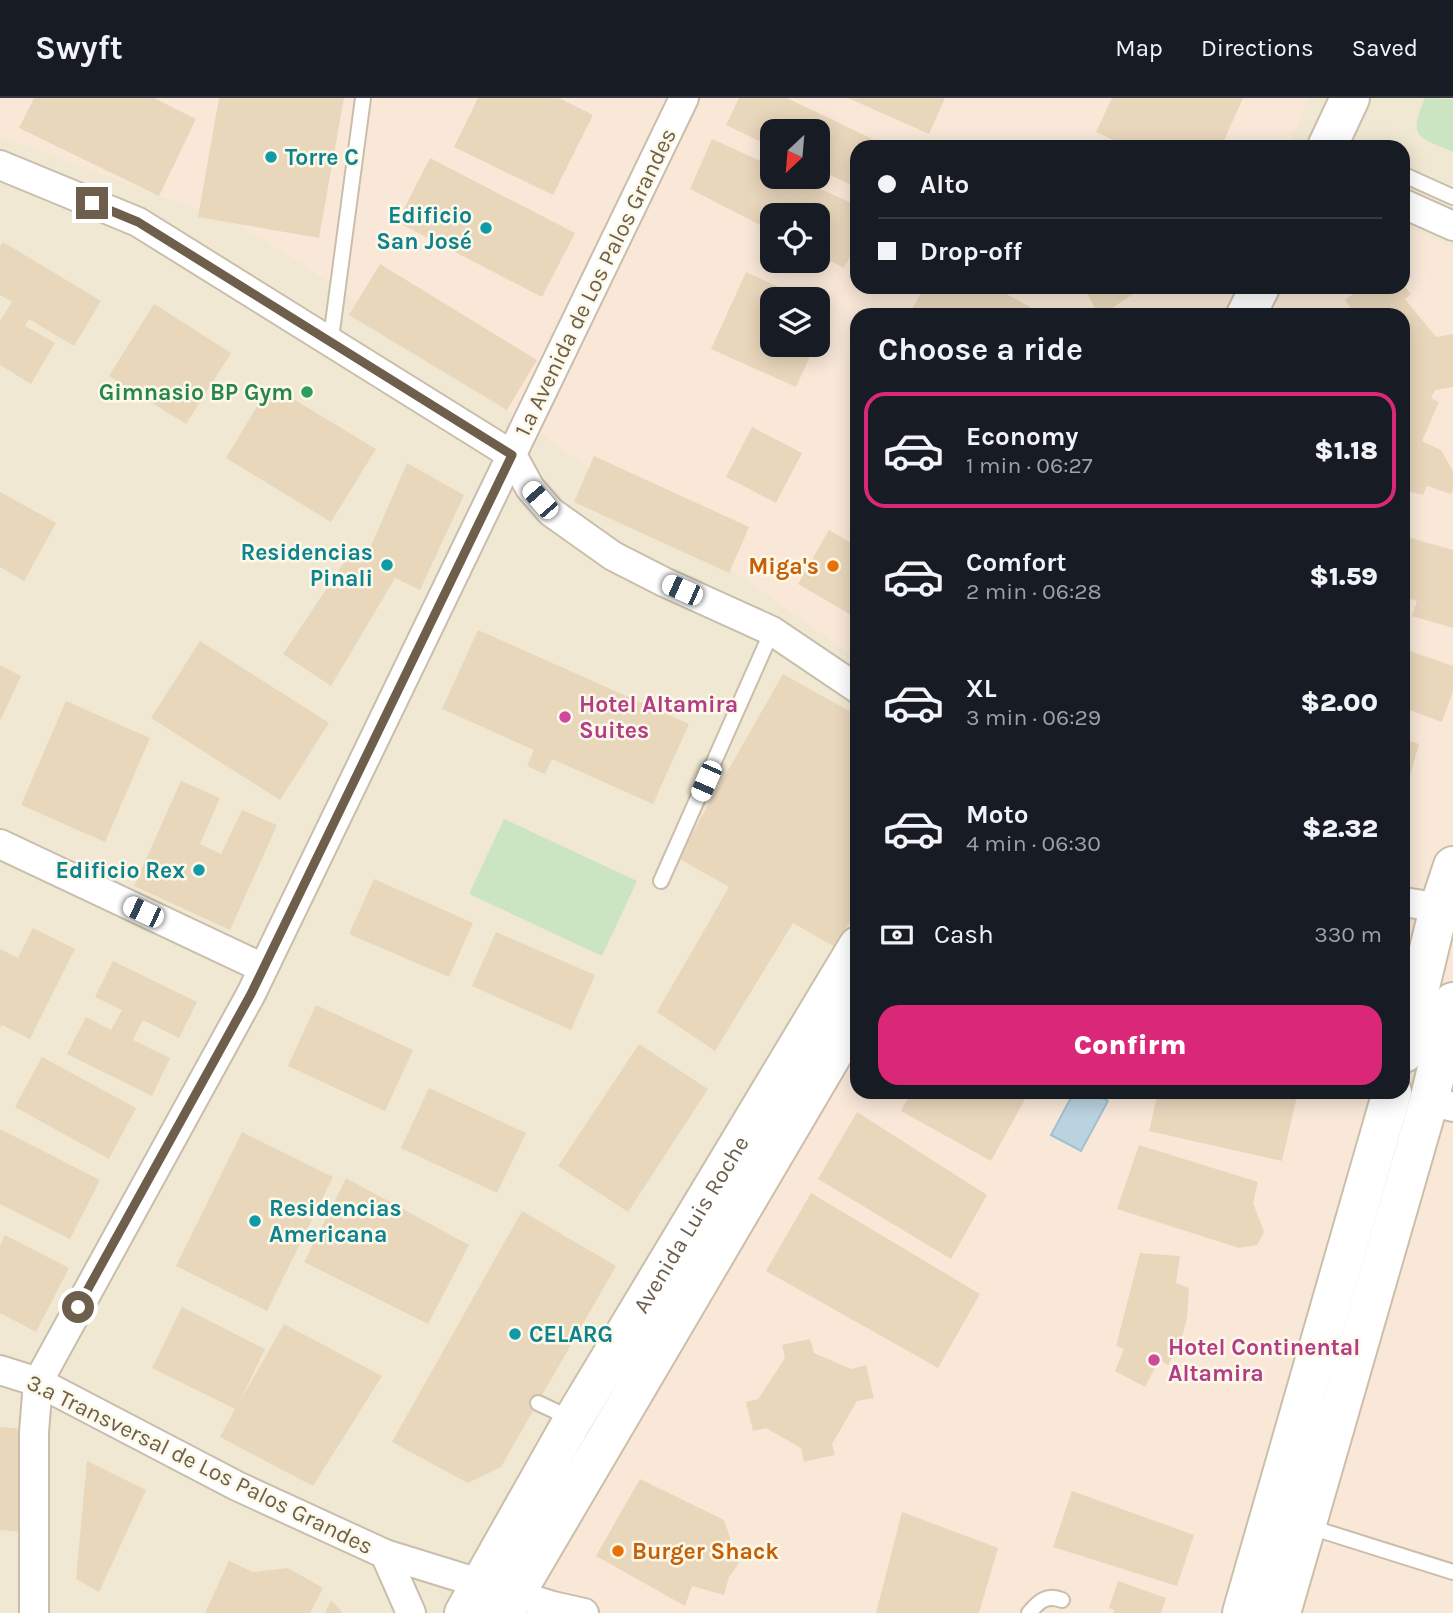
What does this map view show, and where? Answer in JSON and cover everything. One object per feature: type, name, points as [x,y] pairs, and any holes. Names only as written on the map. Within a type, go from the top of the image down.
[{"type":"main road","points":[[1330,140],[1350,98]]},
{"type":"main road","points":[[1410,1026],[1432,907],[1453,866]]},
{"type":"main road","name":"Avenida Luis Roche","points":[[490,1601],[573,1420],[850,959]]},
{"type":"main road","points":[[1410,971],[1410,1012]]},
{"type":"main road","points":[[1282,1613],[1305,1525],[1441,1104],[1453,1002]]},
{"type":"main road","name":"Avenida Luis Roche","points":[[490,1601],[850,1023]]},
{"type":"main road","points":[[1241,1613],[1390,1099]]},
{"type":"street","name":"1.ª Avenida de Los Palos Grandes","points":[[34,1613],[34,1432],[38,1382],[251,994],[684,98]]},
{"type":"street","points":[[0,165],[138,222],[512,455],[530,488],[551,512],[613,556],[772,631],[850,684]]},
{"type":"street","points":[[1410,207],[1453,226]]},
{"type":"street","points":[[0,844],[263,968]]},
{"type":"street","name":"3.ª Transversal de Los Palos Grandes","points":[[0,1370],[38,1382],[237,1486],[490,1601],[584,1613]]},
{"type":"street","points":[[385,1554],[411,1613]]},
{"type":"lane","points":[[332,331],[363,98]]},
{"type":"lane","points":[[1410,179],[1453,197]]},
{"type":"lane","points":[[661,881],[772,631]]},
{"type":"lane","points":[[538,1403],[573,1420]]},
{"type":"lane","points":[[1305,1525],[1453,1572]]},
{"type":"lane","points":[[1029,1613],[1037,1603],[1046,1598],[1055,1597],[1062,1600]]},
{"type":"shaded area","points":[[0,98],[1453,98],[1453,1613],[0,1613]]},
{"type":"shaded area","points":[[0,98],[1308,98],[1292,140],[850,140],[850,294],[1410,294],[1410,229],[1453,247],[1453,1613],[529,1613],[850,1063],[850,1099],[1410,1099],[1410,308],[850,308],[850,654],[303,264],[231,222],[0,136]]},
{"type":"green space","points":[[1425,98],[1453,99],[1453,152],[1419,134],[1417,121]]},
{"type":"green space","points":[[504,819],[637,881],[602,956],[469,894]]},
{"type":"water","points":[[1070,1099],[1108,1101],[1081,1151],[1051,1135]]},
{"type":"building","points":[[34,98],[154,98],[196,119],[159,196],[19,128]]},
{"type":"building","name":"Torre C","points":[[219,98],[344,98],[319,238],[198,217]]},
{"type":"building","points":[[478,98],[559,98],[593,115],[553,195],[454,147]]},
{"type":"building","points":[[739,98],[787,98],[874,140],[850,140],[850,184],[830,175],[830,119],[760,119],[760,141],[726,125]]},
{"type":"building","points":[[848,98],[945,98],[929,134]]},
{"type":"building","points":[[1112,98],[1243,98],[1224,140],[1113,140],[1096,132]]},
{"type":"building","points":[[712,139],[760,161],[760,189],[820,189],[850,202],[850,256],[844,268],[830,261],[830,203],[760,203],[760,225],[690,189]]},
{"type":"building","name":"Edificio San José","points":[[430,158],[575,233],[542,297],[397,222]]},
{"type":"building","points":[[3,242],[101,301],[74,346],[29,319],[25,326],[55,343],[31,384],[0,365],[0,321],[12,302],[0,295],[0,247]]},
{"type":"building","points":[[380,264],[537,360],[507,410],[349,315]]},
{"type":"building","points":[[746,272],[779,287],[760,287],[760,357],[810,357],[796,387],[711,349]]},
{"type":"building","points":[[1410,293],[1411,294],[1405,299],[1436,337],[1453,334],[1453,387],[1435,390],[1431,398],[1439,402],[1422,441],[1441,450],[1453,471],[1451,494],[1427,486],[1423,495],[1410,492],[1410,308],[1350,308],[1345,300],[1353,294]]},
{"type":"building","points":[[920,294],[1006,294],[1032,308],[913,308]]},
{"type":"building","points":[[1088,294],[1133,294],[1112,308],[1094,308]]},
{"type":"building","points":[[154,304],[231,353],[186,424],[109,376]]},
{"type":"building","points":[[270,385],[376,449],[331,522],[226,458]]},
{"type":"building","points":[[752,427],[802,453],[776,503],[726,477]]},
{"type":"building","points":[[594,456],[749,527],[729,573],[574,502]]},
{"type":"building","name":"Residencias Pinali","points":[[407,463],[464,495],[420,590],[395,578],[331,686],[283,654],[351,552],[368,553]]},
{"type":"building","points":[[0,492],[56,523],[24,581],[0,567]]},
{"type":"building","name":"Miga's","points":[[829,530],[850,542],[850,614],[798,584]]},
{"type":"building","points":[[1410,538],[1453,550],[1453,628],[1412,616],[1417,601],[1410,599]]},
{"type":"building","points":[[478,630],[689,724],[653,804],[552,759],[545,774],[527,766],[534,750],[442,709]]},
{"type":"building","points":[[200,641],[329,723],[280,800],[151,718]]},
{"type":"building","points":[[1410,651],[1453,666],[1453,691],[1442,722],[1410,710]]},
{"type":"building","points":[[0,665],[21,676],[0,721]]},
{"type":"building","points":[[783,674],[850,712],[850,921],[835,947],[793,923],[715,1051],[657,1012],[729,887],[678,858]]},
{"type":"building","points":[[66,701],[150,738],[105,842],[21,805]]},
{"type":"building","points":[[1410,741],[1419,744],[1410,776]]},
{"type":"building","name":"Edificio Rex","points":[[181,781],[220,798],[200,844],[221,854],[242,810],[277,825],[230,930],[134,886]]},
{"type":"building","points":[[374,879],[473,923],[449,977],[349,934]]},
{"type":"building","points":[[33,928],[75,949],[30,1039],[2,1025],[0,1028],[0,949],[18,958]]},
{"type":"building","points":[[496,932],[595,975],[571,1030],[472,986]]},
{"type":"building","points":[[113,961],[197,1002],[179,1038],[143,1020],[133,1040],[170,1058],[152,1096],[67,1054],[86,1017],[111,1030],[122,1010],[95,997]]},
{"type":"building","points":[[316,1005],[413,1050],[385,1111],[288,1066]]},
{"type":"building","points":[[639,1044],[708,1089],[628,1212],[558,1166]]},
{"type":"building","points":[[42,1057],[136,1108],[109,1159],[15,1107]]},
{"type":"building","points":[[429,1088],[526,1133],[497,1193],[401,1148]]},
{"type":"building","points":[[907,1099],[1025,1099],[991,1161],[901,1111]]},
{"type":"building","points":[[1156,1099],[1296,1099],[1282,1161],[1149,1131]]},
{"type":"building","points":[[857,1112],[987,1195],[951,1259],[818,1179]]},
{"type":"building","points":[[0,1129],[100,1180],[70,1239],[0,1204]]},
{"type":"building","name":"Residencias Americana","points":[[242,1132],[333,1177],[267,1311],[176,1266]]},
{"type":"building","points":[[1139,1145],[1258,1182],[1253,1203],[1264,1232],[1257,1245],[1239,1248],[1117,1209]]},
{"type":"building","points":[[346,1178],[469,1245],[428,1324],[304,1262]]},
{"type":"building","points":[[811,1193],[980,1294],[938,1368],[766,1271]]},
{"type":"building","name":"CELARG","points":[[522,1211],[616,1266],[501,1467],[468,1483],[392,1442]]},
{"type":"building","points":[[5,1235],[69,1268],[36,1332],[0,1313],[0,1245]]},
{"type":"building","points":[[1140,1253],[1180,1256],[1176,1283],[1189,1288],[1187,1318],[1180,1344],[1168,1365],[1159,1360],[1145,1387],[1115,1371],[1124,1349],[1116,1346]]},
{"type":"building","points":[[182,1307],[265,1349],[239,1403],[284,1324],[382,1376],[313,1486],[220,1437],[235,1409],[152,1368]]},
{"type":"building","points":[[810,1339],[814,1353],[851,1369],[866,1365],[874,1398],[857,1401],[832,1444],[835,1455],[804,1462],[801,1448],[766,1428],[753,1431],[746,1402],[758,1399],[785,1358],[782,1345]]},
{"type":"building","points":[[0,1427],[26,1429],[23,1532],[0,1530]]},
{"type":"building","points":[[87,1461],[146,1490],[99,1592],[76,1579]]},
{"type":"building","points":[[640,1479],[724,1520],[739,1563],[729,1577],[724,1595],[692,1586],[685,1606],[596,1556]]},
{"type":"building","points":[[1072,1491],[1194,1535],[1177,1586],[1053,1547]]},
{"type":"building","points":[[902,1512],[998,1548],[979,1613],[876,1613]]},
{"type":"building","points":[[229,1561],[253,1572],[288,1568],[323,1588],[310,1613],[205,1613]]},
{"type":"building","points":[[1118,1581],[1166,1598],[1161,1613],[1114,1613],[1114,1610],[1109,1608]]},
{"type":"building","points":[[331,1600],[341,1611],[343,1613],[325,1613]]},
{"type":"place","name":"Torre C","points":[[271,157]]},
{"type":"place","name":"Edificio San José","points":[[486,228]]},
{"type":"place","name":"Gimnasio BP Gym","points":[[307,392]]},
{"type":"place","name":"Residencias Pinali","points":[[387,565]]},
{"type":"place","name":"Miga's","points":[[833,566]]},
{"type":"place","name":"Hotel Altamira Suites","points":[[565,717]]},
{"type":"place","name":"Edificio Rex","points":[[199,870]]},
{"type":"place","name":"Residencias Americana","points":[[255,1221]]},
{"type":"place","name":"CELARG","points":[[515,1334]]},
{"type":"place","name":"Hotel Continental Altamira","points":[[1154,1360]]},
{"type":"place","name":"Burger Shack","points":[[618,1551]]},
{"type":"route","points":[[78,1307],[251,994],[512,455],[138,222],[92,203]]}]
